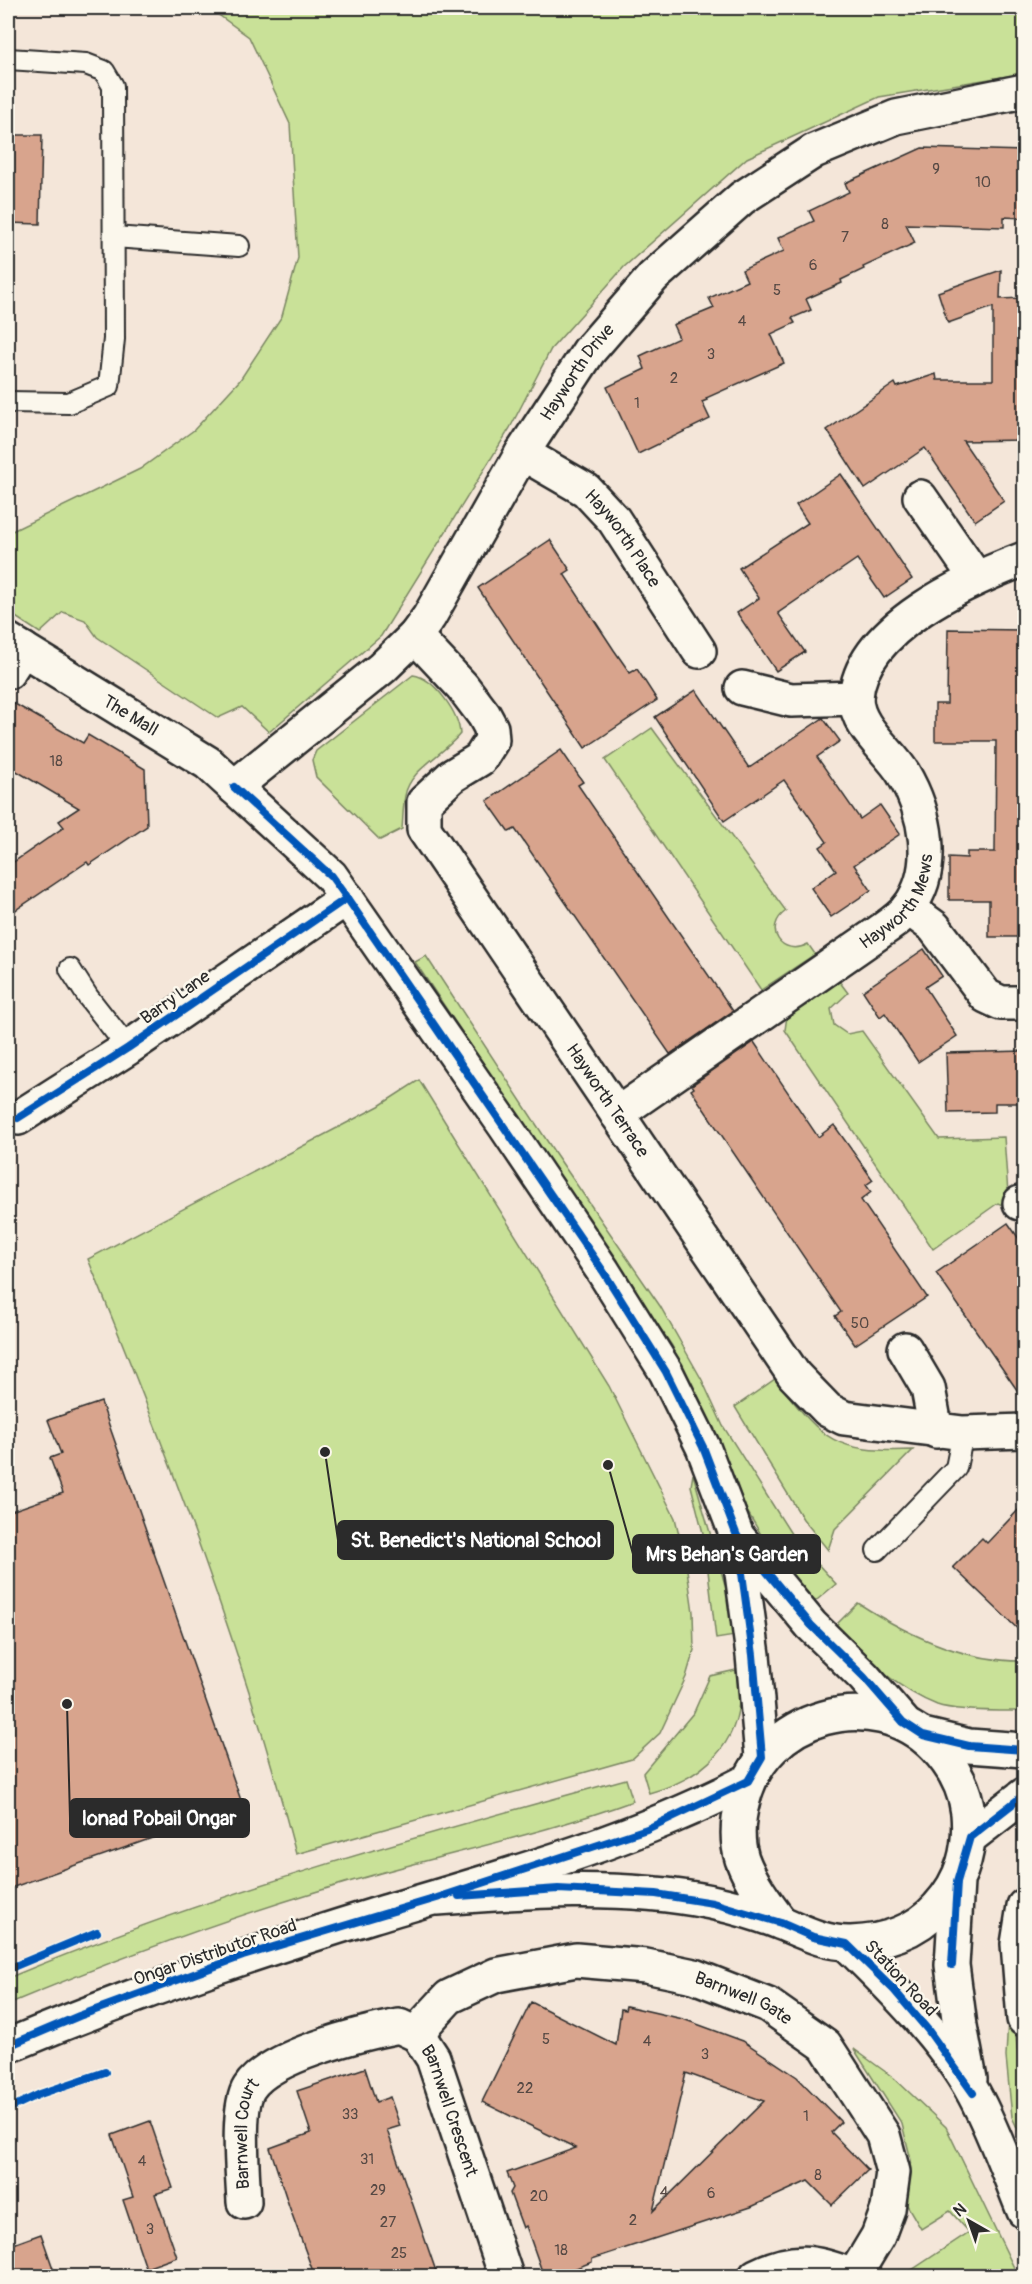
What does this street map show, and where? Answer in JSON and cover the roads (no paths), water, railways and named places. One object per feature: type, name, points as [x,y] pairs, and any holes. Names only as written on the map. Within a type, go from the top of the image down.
[{"type":"street","name":"Hayworth Drive","points":[[234,787],[382,668],[415,636],[429,616],[522,453],[596,342],[653,277],[742,198],[814,151],[896,117],[1024,91]]},
{"type":"street","name":"Hayworth Place","points":[[522,453],[586,490],[614,520],[699,651]]},
{"type":"street","points":[[920,497],[976,578]]},
{"type":"street","points":[[742,688],[791,700],[856,698],[863,668],[879,642],[921,610],[976,578],[1024,559]]},
{"type":"street","name":"Hayworth Terrace","points":[[415,636],[462,686],[484,715],[491,728],[492,740],[480,759],[444,783],[424,802],[424,829],[794,1375],[828,1410],[844,1418],[949,1432],[1024,1431]]},
{"type":"street","name":"The Mall","points":[[12,654],[208,763],[331,876],[590,1251],[666,1372],[704,1447],[737,1536]]},
{"type":"street","name":"Hayworth Mews","points":[[617,1114],[878,933],[908,908],[918,893],[924,871],[926,835],[919,811],[903,774],[863,721],[856,698]]},
{"type":"street","name":"Barry Lane","points":[[13,1122],[128,1048],[347,898]]},
{"type":"street","points":[[908,908],[934,927],[974,984],[986,996],[1001,1003],[1024,1003]]},
{"type":"street","points":[[905,1349],[928,1388],[949,1432]]},
{"type":"street","points":[[737,1536],[811,1625],[913,1729],[950,1763],[966,1798],[970,1837],[957,1882]]},
{"type":"street","points":[[737,1536],[753,1655],[755,1769],[738,1818],[742,1857],[757,1892],[781,1923]]},
{"type":"street","name":"Ongar Distributor Road","points":[[8,2046],[79,2016],[243,1956],[437,1898],[647,1829],[755,1769],[790,1731],[826,1715],[865,1712],[913,1729]]},
{"type":"street","points":[[913,1729],[969,1746],[1024,1750]]},
{"type":"street","points":[[970,1837],[1024,1795]]},
{"type":"street","name":"Ongar Distributor Road","points":[[437,1898],[558,1889],[656,1894],[713,1903],[781,1923],[813,1937],[847,1944],[880,1941],[911,1929],[937,1908],[957,1882]]},
{"type":"street","name":"Station Road","points":[[957,1882],[952,1965],[960,2026],[973,2093]]},
{"type":"street","points":[[1024,1906],[1018,1944],[1024,2019]]},
{"type":"street","name":"Station Road","points":[[847,1944],[894,1990],[928,2030],[973,2093],[1024,2211]]},
{"type":"street","name":"Barnwell Gate","points":[[418,2035],[426,2022],[449,1997],[496,1975],[576,1960],[646,1966],[694,1976],[768,2005],[825,2045],[883,2135],[893,2172],[888,2209],[878,2236],[853,2277]]},
{"type":"street","name":"Barnwell Crescent","points":[[264,2071],[298,2055],[381,2029],[399,2026],[418,2035],[433,2058],[506,2277]]},
{"type":"street","name":"Barnwell Court","points":[[244,2202],[242,2109],[248,2089],[264,2071]]},
{"type":"street","points":[[756,2277],[779,2265],[802,2262],[823,2265],[853,2277]]},
{"type":"lane","points":[[8,59],[86,64],[104,71],[113,86],[114,237],[114,339],[109,386],[69,403],[8,402]]},
{"type":"lane","points":[[114,237],[239,246]]},
{"type":"lane","points":[[70,969],[88,997],[128,1048]]},
{"type":"lane","points":[[877,1550],[956,1468],[949,1432]]},
{"type":"place","name":"St. Benedict's National School","points":[[325,1452]]},
{"type":"place","name":"Mrs Behan's Garden","points":[[608,1465]]},
{"type":"place","name":"Ionad Pobail Ongar","points":[[67,1704]]}]
